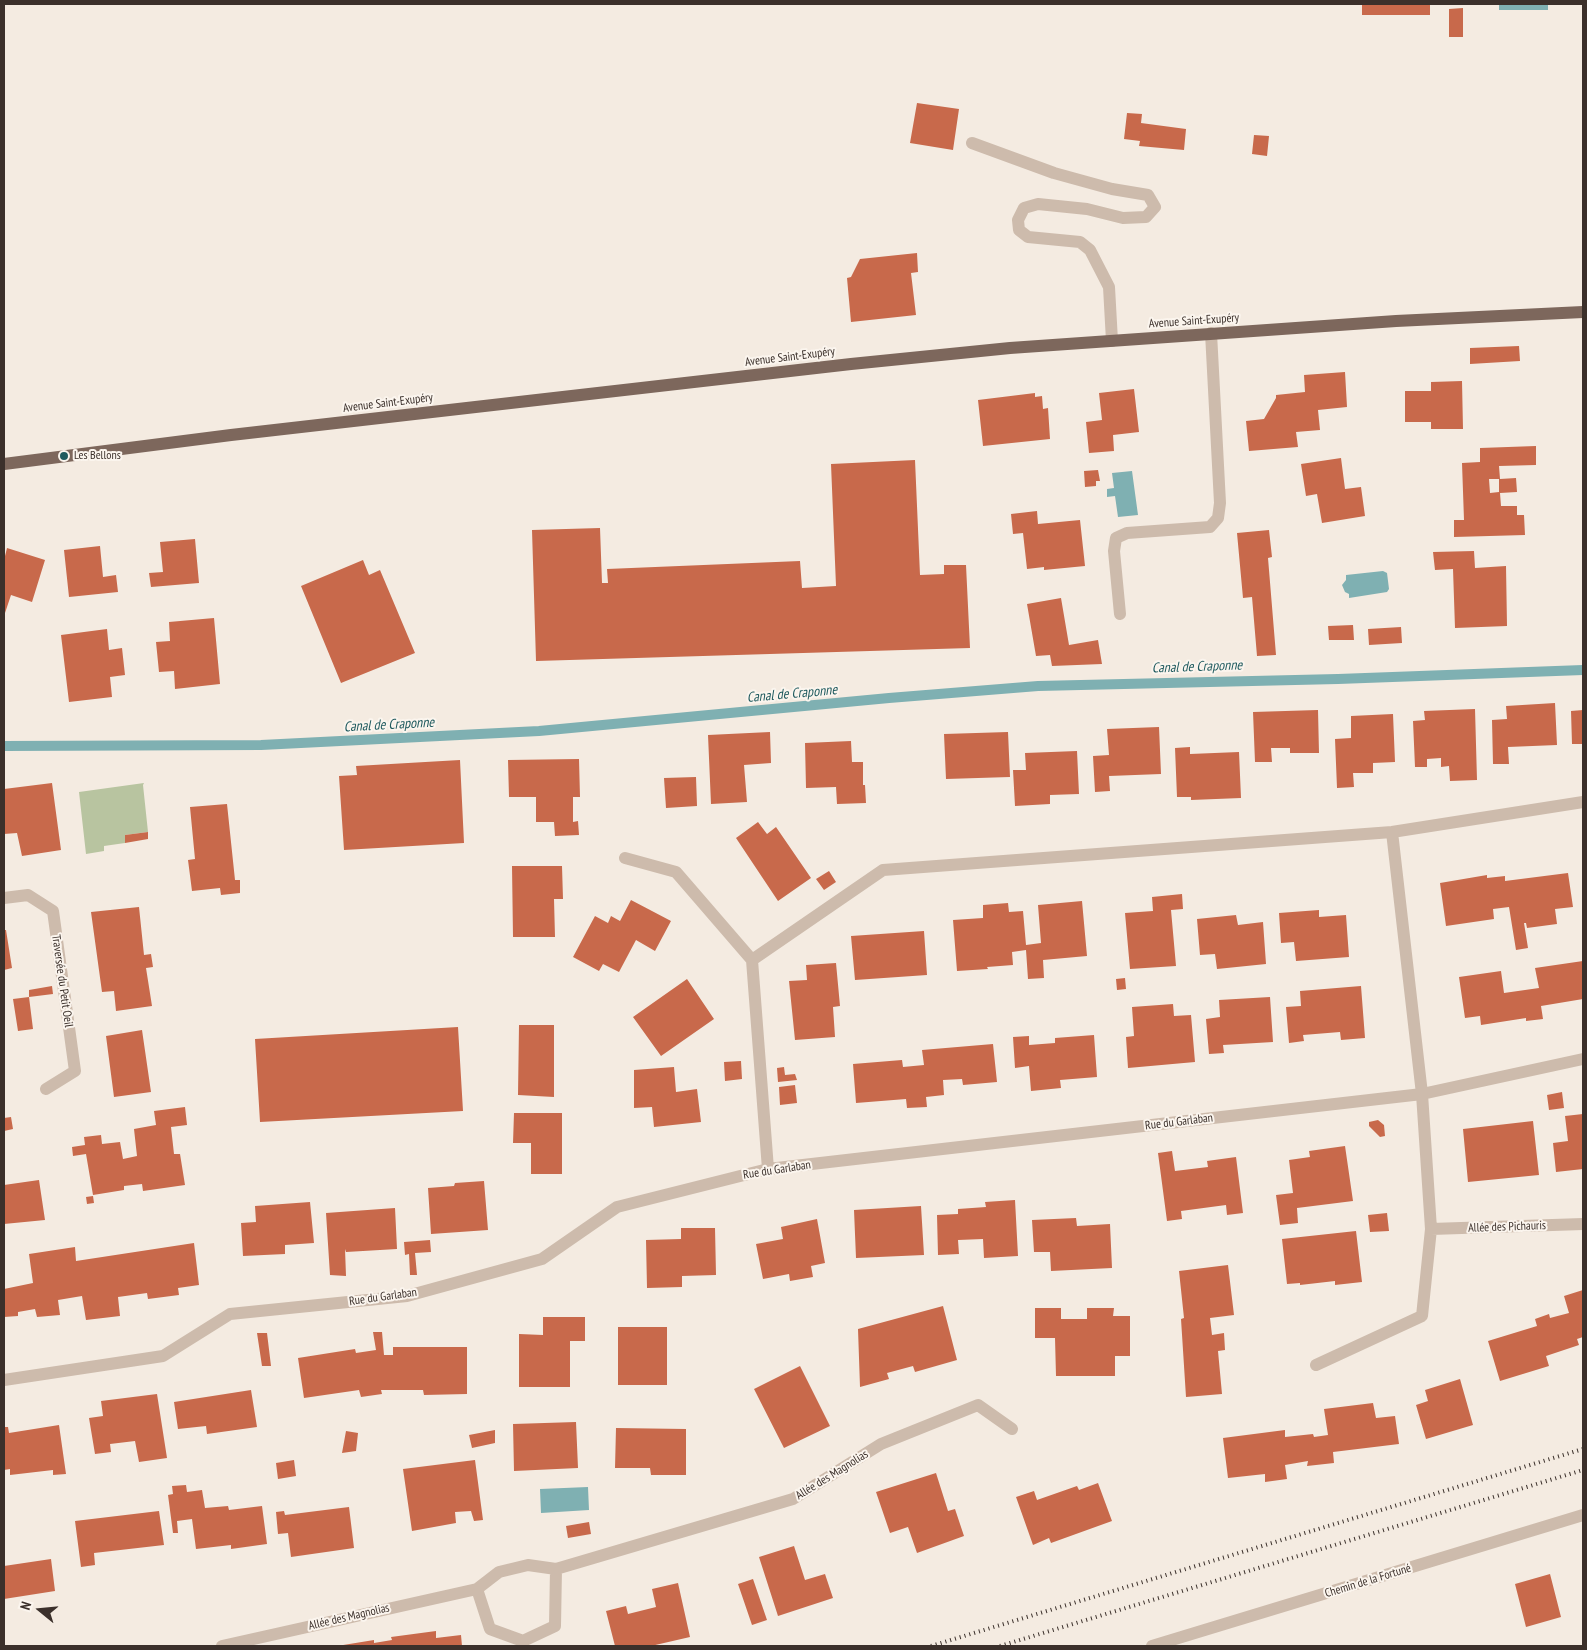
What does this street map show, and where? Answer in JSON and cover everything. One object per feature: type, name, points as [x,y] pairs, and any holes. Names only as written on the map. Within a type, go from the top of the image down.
[{"type":"main road","name":"Avenue Saint-Exupéry","points":[[4,464],[230,435],[851,364],[1010,348],[1396,321],[1583,312]]},
{"type":"street","points":[[972,143],[1054,173],[1112,189],[1148,195],[1156,207],[1146,217],[1123,218],[1087,209],[1038,204],[1024,208],[1018,220],[1019,230],[1028,237],[1080,242],[1090,250],[1109,287],[1112,341]]},
{"type":"street","points":[[1120,614],[1114,551],[1116,538],[1127,533],[1210,527],[1218,518],[1220,503],[1211,333]]},
{"type":"street","points":[[752,960],[883,870],[1392,832],[1583,802]]},
{"type":"street","points":[[1316,1365],[1422,1316],[1431,1229],[1422,1094],[1392,832]]},
{"type":"street","points":[[625,858],[676,872],[752,960],[768,1169]]},
{"type":"street","name":"Traversée du Petit Oeil","points":[[4,898],[28,895],[52,912],[75,1071],[46,1089]]},
{"type":"street","name":"Rue du Garlaban","points":[[4,1380],[163,1356],[230,1314],[407,1296],[523,1265],[542,1259],[617,1207],[768,1169],[1422,1094],[1583,1059]]},
{"type":"street","name":"Allée des Pichauris","points":[[1431,1229],[1583,1224]]},
{"type":"street","name":"Allée des Magnolias","points":[[222,1646],[477,1588],[499,1572],[528,1565],[556,1569],[793,1499],[882,1444],[978,1405],[1012,1429]]},
{"type":"street","name":"Chemin de la Fortuné","points":[[1152,1646],[1583,1515]]},
{"type":"street","points":[[477,1588],[490,1629],[523,1641],[555,1626],[556,1569]]},
{"type":"green space","points":[[144,783],[148,832],[125,835],[125,843],[104,846],[104,851],[86,854],[79,792]]},
{"type":"water","points":[[1499,4],[1548,4],[1548,10],[1499,10]]},
{"type":"water","points":[[1132,471],[1138,515],[1118,517],[1115,496],[1107,497],[1107,489],[1114,488],[1112,473]]},
{"type":"water","points":[[1383,571],[1387,573],[1389,589],[1387,592],[1349,598],[1349,594],[1345,592],[1342,585],[1346,580],[1346,575]]},
{"type":"water","points":[[588,1487],[589,1510],[541,1513],[540,1489]]},
{"type":"building","points":[[1362,4],[1430,4],[1430,15],[1362,15]]},
{"type":"building","points":[[1463,8],[1463,37],[1449,37],[1449,9]]},
{"type":"building","points":[[917,103],[959,109],[953,150],[910,143]]},
{"type":"building","points":[[1127,113],[1142,114],[1141,123],[1186,129],[1184,150],[1139,146],[1140,141],[1124,139]]},
{"type":"building","points":[[1254,135],[1269,136],[1267,156],[1252,154]]},
{"type":"building","points":[[917,253],[918,272],[911,273],[916,315],[851,322],[847,278],[851,277],[860,259]]},
{"type":"building","points":[[1519,346],[1520,361],[1470,364],[1470,348]]},
{"type":"building","points":[[1345,372],[1347,407],[1318,410],[1320,430],[1296,432],[1298,447],[1249,451],[1246,421],[1264,419],[1276,395],[1305,392],[1304,375]]},
{"type":"building","points":[[1462,381],[1463,429],[1431,429],[1431,422],[1405,422],[1405,391],[1431,391],[1431,382]]},
{"type":"building","points":[[1134,389],[1139,432],[1113,435],[1114,451],[1089,453],[1086,422],[1102,420],[1099,393]]},
{"type":"building","points":[[1035,393],[1035,397],[1042,396],[1043,409],[1048,408],[1050,439],[983,446],[978,400]]},
{"type":"building","points":[[1536,446],[1536,465],[1499,466],[1500,479],[1516,478],[1517,492],[1500,493],[1501,506],[1517,506],[1517,515],[1524,515],[1525,535],[1454,537],[1454,520],[1464,520],[1462,463],[1480,462],[1480,448]],"holes":[[[1489,479],[1499,479],[1499,492],[1490,493]]]},
{"type":"building","points":[[1341,458],[1345,489],[1361,487],[1365,516],[1322,523],[1317,494],[1306,496],[1301,464]]},
{"type":"building","points":[[915,460],[920,575],[944,574],[944,565],[966,565],[970,648],[536,661],[532,530],[600,528],[602,583],[608,583],[607,569],[800,561],[802,588],[836,586],[831,464]]},
{"type":"building","points":[[1098,470],[1100,481],[1096,481],[1096,486],[1085,487],[1084,471]]},
{"type":"building","points":[[1037,511],[1038,524],[1080,520],[1085,566],[1044,570],[1044,567],[1027,569],[1023,533],[1013,534],[1011,514]]},
{"type":"building","points":[[1269,530],[1272,557],[1268,558],[1276,655],[1257,656],[1252,597],[1243,598],[1237,533]]},
{"type":"building","points":[[195,539],[199,583],[151,587],[149,573],[163,572],[160,542]]},
{"type":"building","points":[[100,546],[103,577],[116,575],[118,592],[69,597],[64,550]]},
{"type":"building","points":[[7,548],[45,560],[32,602],[11,595],[4,616],[4,560]]},
{"type":"building","points":[[1474,551],[1475,568],[1506,566],[1507,626],[1455,628],[1453,569],[1435,570],[1433,552]]},
{"type":"building","points":[[363,560],[369,575],[380,570],[415,653],[341,683],[301,586]]},
{"type":"building","points":[[1061,598],[1069,645],[1098,640],[1102,664],[1052,666],[1050,655],[1036,656],[1027,604]]},
{"type":"building","points":[[214,618],[220,684],[175,689],[174,671],[159,672],[156,642],[170,641],[169,622]]},
{"type":"building","points":[[1353,625],[1354,640],[1329,640],[1328,626]]},
{"type":"building","points":[[1401,627],[1402,643],[1369,645],[1368,629]]},
{"type":"building","points":[[107,629],[109,650],[122,648],[125,675],[110,677],[112,697],[69,702],[61,635]]},
{"type":"building","points":[[1555,703],[1557,745],[1508,747],[1509,764],[1493,764],[1492,720],[1507,719],[1506,706]]},
{"type":"building","points":[[1475,709],[1477,780],[1450,781],[1449,766],[1441,767],[1441,758],[1427,759],[1427,767],[1415,767],[1413,721],[1425,720],[1424,711]]},
{"type":"building","points":[[1318,710],[1319,753],[1290,753],[1290,748],[1271,748],[1272,762],[1255,762],[1253,712]]},
{"type":"building","points":[[1583,710],[1583,744],[1572,744],[1571,711]]},
{"type":"building","points":[[1393,714],[1395,762],[1373,763],[1373,773],[1353,773],[1354,787],[1337,788],[1335,739],[1351,738],[1351,716]]},
{"type":"building","points":[[1159,727],[1161,774],[1109,776],[1110,791],[1095,792],[1093,756],[1109,755],[1107,729]]},
{"type":"building","points":[[770,732],[771,763],[744,765],[747,802],[711,804],[708,735]]},
{"type":"building","points":[[1008,732],[1010,777],[946,779],[944,734]]},
{"type":"building","points":[[851,741],[852,762],[863,762],[863,785],[865,785],[866,803],[837,804],[836,787],[806,788],[805,743]]},
{"type":"building","points":[[1190,747],[1190,754],[1239,752],[1241,798],[1191,800],[1191,797],[1177,797],[1175,748]]},
{"type":"building","points":[[1077,751],[1079,794],[1050,795],[1050,804],[1015,806],[1013,770],[1026,770],[1025,753]]},
{"type":"building","points":[[579,759],[580,797],[573,797],[573,822],[578,821],[579,835],[555,836],[554,822],[536,822],[536,797],[509,797],[508,760]]},
{"type":"building","points":[[460,760],[464,843],[344,850],[339,776],[357,775],[356,766]]},
{"type":"building","points":[[696,777],[697,806],[666,808],[664,778]]},
{"type":"building","points":[[52,783],[61,850],[22,856],[17,833],[4,834],[4,789]]},
{"type":"building","points":[[227,804],[235,880],[240,880],[240,893],[221,895],[220,888],[192,891],[188,860],[195,859],[190,807]]},
{"type":"building","points":[[758,822],[767,834],[776,827],[811,878],[778,901],[736,838]]},
{"type":"building","points":[[148,832],[148,839],[125,843],[125,835]]},
{"type":"building","points":[[512,866],[562,866],[563,899],[554,899],[555,937],[513,937]]},
{"type":"building","points":[[829,871],[836,882],[824,890],[816,879]]},
{"type":"building","points":[[1568,873],[1573,907],[1555,909],[1557,924],[1527,928],[1526,923],[1524,923],[1528,948],[1516,950],[1509,907],[1493,909],[1494,919],[1446,926],[1440,883],[1487,875],[1487,878],[1505,876],[1505,881]]},
{"type":"building","points":[[1182,894],[1183,909],[1171,910],[1176,966],[1130,969],[1125,913],[1153,911],[1152,897]]},
{"type":"building","points":[[631,900],[671,921],[655,951],[636,940],[619,972],[603,964],[599,971],[573,957],[595,916],[608,923],[611,916],[620,921]]},
{"type":"building","points":[[1082,901],[1087,956],[1043,960],[1044,978],[1028,979],[1026,950],[1012,952],[1013,965],[957,971],[953,920],[983,918],[983,905],[1008,903],[1009,912],[1023,911],[1026,945],[1041,943],[1038,905]]},
{"type":"building","points":[[139,907],[144,955],[151,954],[153,967],[146,968],[152,1006],[116,1011],[114,991],[102,992],[91,912]]},
{"type":"building","points":[[1319,910],[1319,917],[1346,915],[1349,957],[1296,961],[1294,942],[1281,943],[1279,913]]},
{"type":"building","points":[[1236,915],[1238,925],[1263,922],[1266,964],[1217,969],[1215,954],[1200,955],[1197,919]]},
{"type":"building","points":[[4,930],[6,930],[12,968],[4,970]]},
{"type":"building","points":[[924,931],[927,975],[855,980],[851,936]]},
{"type":"building","points":[[1583,961],[1583,999],[1541,1006],[1543,1019],[1526,1021],[1526,1018],[1481,1025],[1480,1016],[1465,1018],[1459,977],[1501,971],[1504,993],[1539,988],[1535,968]]},
{"type":"building","points":[[836,963],[840,1006],[833,1007],[835,1037],[795,1040],[789,981],[807,980],[806,965]]},
{"type":"building","points":[[1125,978],[1126,989],[1117,990],[1116,979]]},
{"type":"building","points":[[687,979],[714,1019],[661,1056],[633,1017]]},
{"type":"building","points":[[52,986],[53,994],[29,997],[29,990]]},
{"type":"building","points":[[1361,986],[1365,1038],[1341,1040],[1340,1032],[1303,1035],[1304,1041],[1289,1043],[1286,1007],[1301,1006],[1300,991]]},
{"type":"building","points":[[29,997],[33,1029],[18,1031],[13,999]]},
{"type":"building","points":[[1270,997],[1273,1042],[1223,1045],[1224,1053],[1209,1054],[1206,1019],[1220,1017],[1219,1000]]},
{"type":"building","points":[[1173,1004],[1174,1016],[1191,1015],[1195,1062],[1128,1068],[1126,1037],[1134,1036],[1132,1007]]},
{"type":"building","points":[[519,1025],[554,1025],[554,1097],[518,1095]]},
{"type":"building","points":[[458,1027],[463,1111],[260,1122],[255,1039]]},
{"type":"building","points":[[142,1030],[151,1092],[114,1097],[106,1036]]},
{"type":"building","points":[[1094,1035],[1097,1077],[1060,1080],[1061,1088],[1031,1091],[1029,1066],[1015,1068],[1013,1037],[1029,1036],[1029,1045],[1055,1043],[1055,1038]]},
{"type":"building","points":[[993,1044],[997,1082],[963,1085],[962,1079],[943,1080],[944,1095],[926,1097],[927,1107],[907,1108],[906,1099],[856,1103],[853,1064],[902,1060],[903,1067],[924,1065],[922,1050]]},
{"type":"building","points":[[741,1061],[742,1079],[725,1081],[724,1062]]},
{"type":"building","points":[[674,1067],[676,1092],[697,1089],[701,1122],[654,1127],[652,1107],[634,1108],[634,1070]]},
{"type":"building","points":[[784,1067],[785,1075],[795,1074],[797,1080],[778,1082],[777,1068]]},
{"type":"building","points":[[795,1085],[797,1103],[780,1105],[779,1087]]},
{"type":"building","points":[[1562,1092],[1564,1108],[1549,1110],[1547,1095]]},
{"type":"building","points":[[185,1107],[187,1125],[171,1127],[174,1154],[180,1154],[185,1185],[143,1191],[142,1184],[124,1186],[124,1190],[93,1195],[86,1154],[73,1156],[72,1147],[85,1145],[84,1137],[101,1135],[102,1144],[120,1142],[123,1159],[137,1156],[134,1129],[156,1125],[154,1111]]},
{"type":"building","points":[[514,1113],[562,1113],[562,1174],[531,1174],[531,1143],[513,1143]]},
{"type":"building","points":[[1583,1114],[1583,1169],[1556,1172],[1553,1143],[1568,1141],[1565,1116]]},
{"type":"building","points":[[11,1117],[13,1129],[4,1131],[4,1118]]},
{"type":"building","points":[[1378,1120],[1384,1125],[1385,1136],[1380,1137],[1369,1126],[1369,1122]]},
{"type":"building","points":[[1533,1121],[1539,1175],[1468,1182],[1463,1129]]},
{"type":"building","points":[[1345,1146],[1353,1201],[1297,1208],[1298,1223],[1280,1225],[1276,1195],[1293,1193],[1289,1160],[1310,1157],[1309,1151]]},
{"type":"building","points":[[1172,1151],[1175,1171],[1208,1167],[1207,1161],[1236,1157],[1243,1213],[1227,1215],[1226,1205],[1181,1211],[1182,1219],[1167,1221],[1158,1153]]},
{"type":"building","points":[[39,1180],[45,1220],[4,1224],[4,1185]]},
{"type":"building","points":[[484,1181],[488,1230],[431,1234],[428,1188],[454,1186],[455,1183]]},
{"type":"building","points":[[93,1196],[94,1203],[87,1204],[86,1197]]},
{"type":"building","points":[[1015,1200],[1018,1256],[984,1258],[983,1239],[958,1240],[959,1254],[938,1255],[937,1215],[958,1214],[958,1209],[986,1207],[985,1202]]},
{"type":"building","points":[[310,1202],[314,1243],[285,1245],[285,1254],[243,1256],[241,1223],[256,1222],[255,1206]]},
{"type":"building","points":[[921,1206],[924,1255],[856,1258],[854,1210]]},
{"type":"building","points":[[395,1208],[397,1249],[346,1252],[345,1249],[346,1276],[330,1275],[326,1213]]},
{"type":"building","points":[[1387,1213],[1389,1231],[1370,1232],[1368,1215]]},
{"type":"building","points":[[1076,1218],[1077,1226],[1110,1224],[1112,1268],[1051,1271],[1050,1252],[1034,1252],[1032,1220]]},
{"type":"building","points":[[817,1219],[825,1263],[811,1266],[813,1277],[790,1281],[789,1274],[763,1279],[756,1244],[783,1239],[781,1227]]},
{"type":"building","points":[[681,1228],[715,1228],[716,1275],[682,1276],[682,1287],[647,1288],[646,1240],[681,1239]]},
{"type":"building","points":[[1356,1231],[1362,1282],[1335,1285],[1335,1281],[1300,1285],[1300,1283],[1287,1284],[1282,1239]]},
{"type":"building","points":[[430,1240],[431,1252],[415,1253],[417,1275],[410,1275],[409,1254],[405,1255],[404,1242]]},
{"type":"building","points":[[194,1243],[199,1285],[178,1288],[179,1295],[148,1299],[147,1293],[118,1297],[120,1316],[86,1320],[82,1296],[58,1300],[60,1315],[37,1317],[35,1309],[18,1312],[18,1316],[4,1317],[4,1289],[33,1283],[29,1254],[75,1247],[76,1261]]},
{"type":"building","points":[[1228,1265],[1234,1315],[1210,1318],[1212,1335],[1224,1333],[1225,1350],[1218,1351],[1222,1394],[1186,1397],[1181,1319],[1184,1318],[1179,1271]]},
{"type":"building","points":[[1583,1290],[1583,1337],[1577,1339],[1579,1345],[1546,1356],[1549,1366],[1500,1381],[1488,1341],[1537,1326],[1535,1319],[1549,1314],[1550,1318],[1569,1313],[1564,1296]]},
{"type":"building","points":[[943,1306],[957,1360],[915,1372],[913,1366],[887,1373],[889,1379],[860,1387],[858,1329]]},
{"type":"building","points":[[1035,1308],[1061,1308],[1061,1319],[1087,1319],[1087,1308],[1114,1308],[1113,1316],[1130,1316],[1130,1356],[1115,1356],[1115,1376],[1056,1376],[1055,1338],[1035,1338]]},
{"type":"building","points":[[543,1317],[585,1317],[585,1341],[570,1341],[570,1387],[519,1387],[519,1334],[543,1335]]},
{"type":"building","points":[[618,1327],[667,1327],[667,1385],[618,1385]]},
{"type":"building","points":[[373,1332],[382,1332],[384,1355],[393,1355],[393,1347],[467,1347],[467,1394],[424,1395],[423,1390],[381,1390],[382,1394],[361,1397],[359,1390],[304,1398],[298,1358],[355,1349],[356,1353],[376,1350]]},
{"type":"building","points":[[257,1333],[267,1333],[271,1366],[262,1366]]},
{"type":"building","points":[[800,1366],[830,1426],[784,1448],[754,1389]]},
{"type":"building","points":[[1460,1379],[1473,1425],[1426,1439],[1416,1405],[1428,1401],[1425,1390]]},
{"type":"building","points":[[251,1390],[257,1427],[207,1434],[206,1426],[178,1429],[174,1402]]},
{"type":"building","points":[[157,1394],[167,1458],[139,1462],[135,1441],[110,1444],[111,1452],[95,1454],[89,1418],[103,1416],[101,1401]]},
{"type":"building","points":[[1373,1403],[1376,1418],[1395,1416],[1399,1444],[1333,1452],[1334,1463],[1307,1466],[1308,1461],[1285,1465],[1287,1479],[1265,1482],[1265,1474],[1228,1478],[1223,1438],[1285,1430],[1285,1437],[1313,1434],[1314,1437],[1328,1435],[1324,1409]]},
{"type":"building","points":[[576,1422],[578,1468],[514,1471],[513,1424]]},
{"type":"building","points":[[59,1425],[66,1474],[53,1475],[53,1470],[10,1475],[10,1469],[4,1470],[4,1427],[8,1427],[9,1433]]},
{"type":"building","points":[[616,1428],[686,1429],[686,1475],[651,1475],[650,1468],[615,1468]]},
{"type":"building","points":[[495,1430],[495,1443],[472,1448],[469,1435]]},
{"type":"building","points":[[346,1431],[358,1433],[356,1451],[342,1453]]},
{"type":"building","points":[[294,1460],[296,1476],[278,1479],[276,1463]]},
{"type":"building","points":[[475,1460],[483,1520],[474,1521],[471,1511],[455,1512],[456,1523],[412,1531],[403,1469]]},
{"type":"building","points":[[936,1473],[948,1511],[955,1509],[964,1536],[917,1553],[908,1527],[890,1533],[876,1492]]},
{"type":"building","points":[[1098,1483],[1112,1521],[1051,1543],[1049,1538],[1033,1545],[1016,1497],[1034,1491],[1037,1500],[1077,1486],[1079,1490]]},
{"type":"building","points":[[186,1485],[187,1492],[202,1490],[205,1508],[228,1506],[229,1510],[262,1506],[267,1544],[231,1549],[231,1545],[196,1549],[192,1519],[177,1521],[178,1533],[173,1533],[168,1495],[173,1494],[172,1486]]},
{"type":"building","points":[[349,1507],[354,1548],[291,1557],[288,1533],[278,1534],[276,1512],[284,1511],[285,1515]]},
{"type":"building","points":[[159,1511],[164,1545],[94,1553],[95,1565],[81,1567],[75,1521]]},
{"type":"building","points":[[589,1522],[591,1534],[568,1538],[566,1526]]},
{"type":"building","points":[[794,1546],[805,1580],[825,1574],[833,1598],[778,1616],[759,1557]]},
{"type":"building","points":[[51,1559],[55,1591],[4,1599],[4,1566]]},
{"type":"building","points":[[1550,1574],[1561,1617],[1526,1627],[1515,1584]]},
{"type":"building","points":[[753,1579],[767,1620],[752,1625],[738,1584]]},
{"type":"building","points":[[678,1583],[690,1637],[651,1646],[615,1646],[606,1611],[626,1606],[628,1614],[656,1607],[652,1589]]},
{"type":"building","points":[[436,1631],[436,1638],[461,1635],[462,1646],[337,1646],[374,1640],[374,1643],[392,1640],[391,1637]]},
{"type":"waterway","name":"Canal de Craponne","points":[[4,746],[261,745],[539,731],[1038,686],[1338,679],[1583,670]]},
{"type":"railway","points":[[931,1646],[1583,1449]]},
{"type":"railway","points":[[1000,1646],[1583,1470]]},
{"type":"place","name":"Les Bellons","points":[[64,456]]}]
